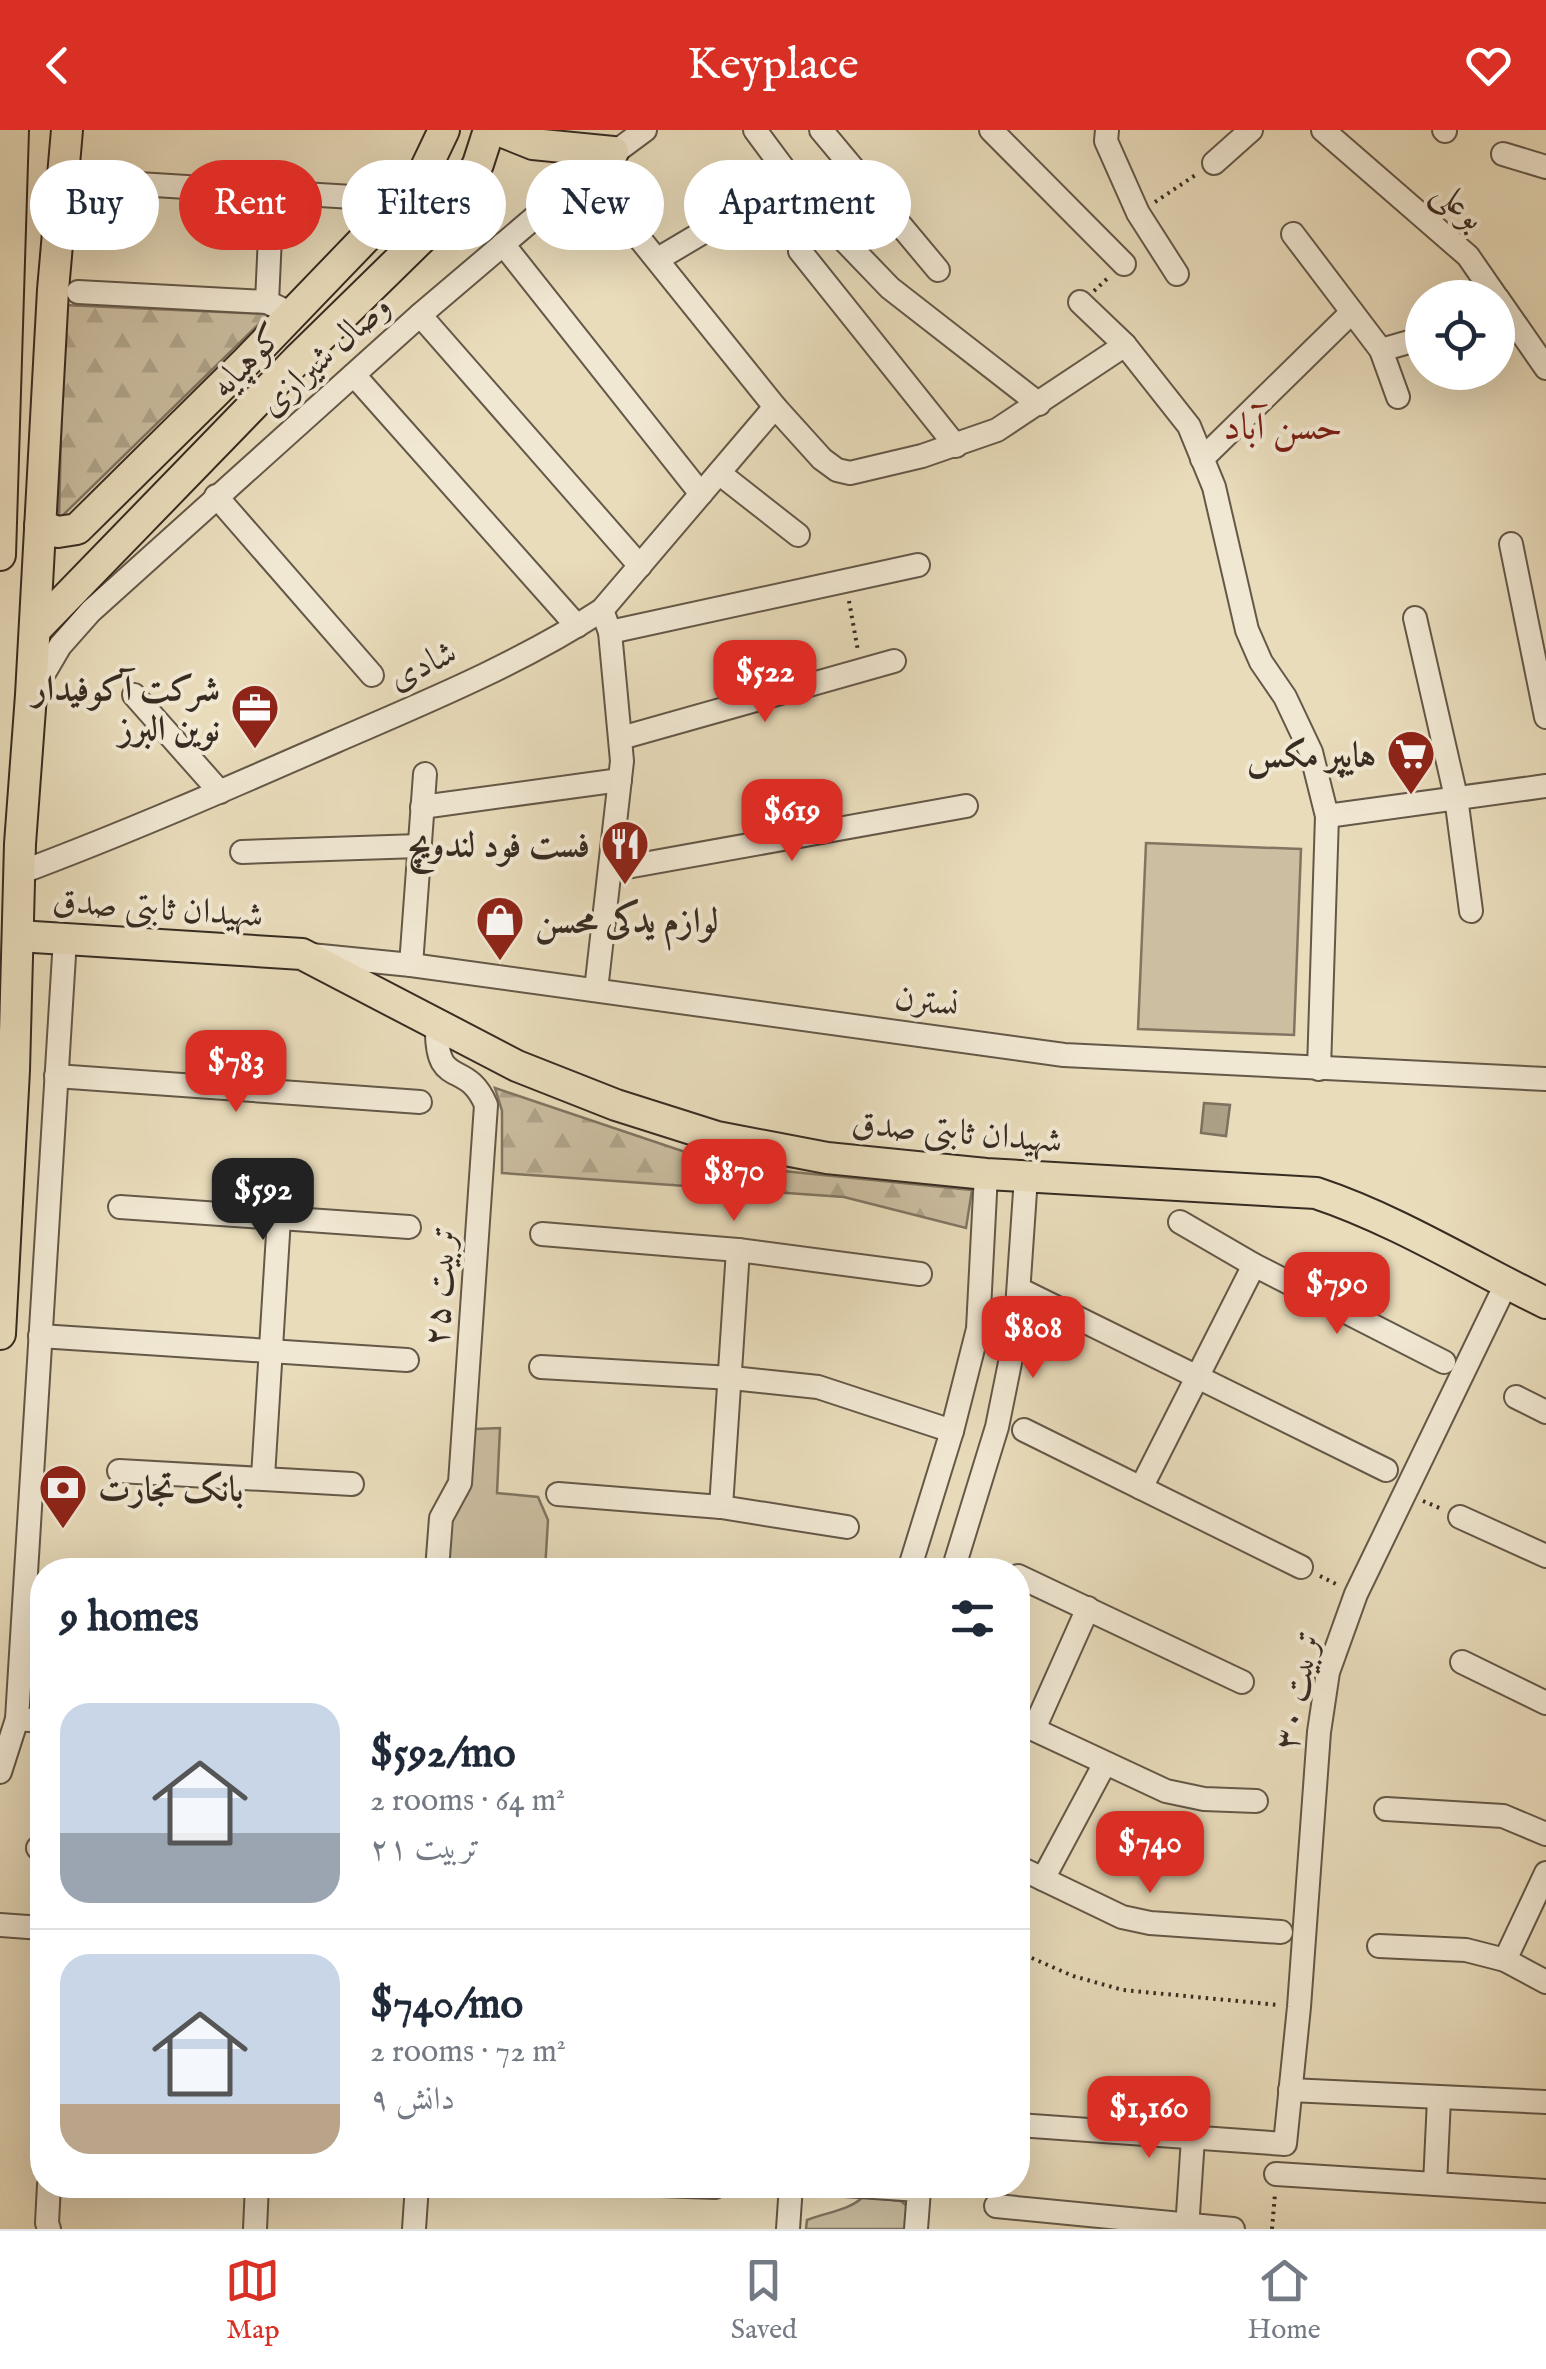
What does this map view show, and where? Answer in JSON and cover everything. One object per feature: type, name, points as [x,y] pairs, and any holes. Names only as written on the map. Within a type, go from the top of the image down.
[{"type":"main road","name":"کوهپایه","points":[[79,583],[63,584],[52,579],[50,552],[59,540],[78,529],[258,350],[279,308],[402,200],[424,174],[444,130]]},
{"type":"main road","name":"کوهپایه","points":[[35,630],[462,194],[478,164],[489,130]]},
{"type":"main road","points":[[498,130],[533,144],[614,152]]},
{"type":"main road","points":[[0,1334],[19,873],[65,131]]},
{"type":"main road","points":[[0,555],[14,132]]},
{"type":"main road","points":[[258,350],[284,361],[297,360]]},
{"type":"main road","points":[[258,350],[271,374],[272,387]]},
{"type":"main road","points":[[40,526],[58,532],[78,529]]},
{"type":"main road","name":"شهیدان ثابتی صدق","points":[[18,936],[302,954],[518,1066],[584,1092],[716,1136],[826,1158],[986,1174],[1316,1193],[1351,1205],[1546,1303]]},
{"type":"street","name":"وصال شیرازی","points":[[604,160],[645,130]]},
{"type":"street","points":[[755,130],[814,208],[890,288],[1040,404]]},
{"type":"street","points":[[821,130],[938,270]]},
{"type":"street","points":[[991,130],[1124,264]]},
{"type":"street","points":[[1107,130],[1106,141],[1138,213],[1177,274]]},
{"type":"street","points":[[1214,163],[1251,130]]},
{"type":"street","name":"بوعلی","points":[[1323,130],[1468,256],[1481,280]]},
{"type":"street","points":[[1502,154],[1546,167]]},
{"type":"street","name":"وصال شیرازی","points":[[506,242],[526,225]]},
{"type":"street","points":[[1293,234],[1381,350],[1398,398]]},
{"type":"street","points":[[658,259],[684,244]]},
{"type":"street","points":[[506,247],[701,494]]},
{"type":"street","points":[[78,292],[279,308],[276,250]]},
{"type":"street","name":"وصال شیرازی","points":[[32,695],[60,646],[91,611],[497,250]]},
{"type":"street","points":[[651,250],[775,407],[837,470],[850,472],[956,446],[997,430],[1125,345]]},
{"type":"street","points":[[800,251],[956,446]]},
{"type":"street","points":[[1080,302],[1125,345],[1189,426],[1214,487],[1247,630],[1261,662],[1286,697],[1311,752],[1326,816],[1320,1069]]},
{"type":"street","points":[[1202,458],[1352,312]]},
{"type":"street","points":[[420,315],[640,566]]},
{"type":"street","name":"بوعلی","points":[[1515,328],[1546,368]]},
{"type":"street","points":[[1381,350],[1405,343]]},
{"type":"street","points":[[354,375],[577,626]]},
{"type":"street","name":"شادی","points":[[19,873],[220,792],[514,661],[577,626],[606,621],[640,566],[775,407]]},
{"type":"street","points":[[719,473],[798,535]]},
{"type":"street","points":[[216,496],[372,675]]},
{"type":"street","points":[[1511,544],[1546,716]]},
{"type":"street","points":[[596,990],[620,780],[621,738],[606,621],[918,564]]},
{"type":"street","points":[[1415,618],[1456,797],[1471,911]]},
{"type":"street","points":[[621,738],[894,661]]},
{"type":"street","points":[[134,695],[220,792]]},
{"type":"street","points":[[411,965],[425,774]]},
{"type":"street","points":[[422,807],[620,780]]},
{"type":"street","points":[[1326,816],[1546,786]]},
{"type":"street","points":[[610,870],[966,806]]},
{"type":"street","points":[[242,852],[418,846]]},
{"type":"street","points":[[0,1772],[17,1720],[65,939]]},
{"type":"street","name":"نسترن","points":[[302,954],[411,965],[1064,1054],[1546,1079]]},
{"type":"street","name":"تربیت ۲۵","points":[[437,1026],[439,1060],[446,1069],[480,1088],[486,1105],[460,1483],[441,1518],[439,1558]]},
{"type":"street","points":[[56,1076],[420,1102]]},
{"type":"street","points":[[913,1558],[952,1432],[978,1329],[986,1174]]},
{"type":"street","points":[[957,1558],[997,1427],[1015,1338],[1026,1176]]},
{"type":"street","points":[[120,1207],[409,1227]]},
{"type":"street","points":[[263,1477],[279,1218]]},
{"type":"street","points":[[1180,1222],[1254,1266],[1444,1362]]},
{"type":"street","points":[[542,1234],[738,1250],[920,1274]]},
{"type":"street","points":[[721,1507],[738,1250]]},
{"type":"street","points":[[1141,1488],[1254,1266]]},
{"type":"street","name":"تربیت ۳۰","points":[[1193,2138],[1285,2144],[1328,1672],[1356,1594],[1506,1284]]},
{"type":"street","points":[[1019,1290],[1386,1470]]},
{"type":"street","points":[[40,1336],[407,1360]]},
{"type":"street","points":[[541,1367],[732,1378],[818,1388],[952,1432]]},
{"type":"street","points":[[1516,1397],[1546,1412]]},
{"type":"street","points":[[1024,1430],[1301,1568]]},
{"type":"street","points":[[118,1471],[352,1484]]},
{"type":"street","points":[[558,1494],[721,1507],[847,1527]]},
{"type":"street","points":[[1460,1517],[1546,1556]]},
{"type":"street","points":[[1030,1582],[1242,1682]]},
{"type":"street","points":[[1030,1718],[1088,1608]]},
{"type":"street","points":[[1462,1662],[1546,1704]]},
{"type":"street","points":[[17,1720],[30,1721]]},
{"type":"street","points":[[1030,1728],[1166,1791],[1204,1799],[1256,1801]]},
{"type":"street","points":[[1043,1879],[1104,1765]]},
{"type":"street","points":[[1386,1809],[1503,1816],[1546,1834]]},
{"type":"street","points":[[1030,1872],[1122,1917],[1280,1932]]},
{"type":"street","points":[[1506,1960],[1546,1874]]},
{"type":"street","points":[[0,1924],[30,1927]]},
{"type":"street","points":[[1379,1946],[1466,1950],[1506,1960],[1546,1982]]},
{"type":"street","points":[[1290,2090],[1546,2102]]},
{"type":"street","points":[[1435,2184],[1439,2098]]},
{"type":"street","points":[[1030,2126],[1193,2138],[1187,2227]]},
{"type":"street","points":[[1276,2174],[1546,2191]]},
{"type":"street","points":[[49,2198],[49,2229]]},
{"type":"street","points":[[255,2229],[256,2198]]},
{"type":"street","points":[[414,2229],[416,2198]]},
{"type":"street","points":[[788,2229],[790,2198]]},
{"type":"street","points":[[916,2229],[918,2198]]},
{"type":"street","points":[[996,2206],[1234,2229]]},
{"type":"path","points":[[1138,213],[1214,163]]},
{"type":"path","points":[[1080,302],[1124,264]]},
{"type":"path","points":[[845,580],[862,670]]},
{"type":"path","points":[[1405,1492],[1460,1517]]},
{"type":"path","points":[[1301,1568],[1356,1594]]},
{"type":"path","points":[[1030,1957],[1073,1976],[1122,1990],[1299,2007]]},
{"type":"green space","points":[[64,305],[269,314],[59,519]]},
{"type":"green space","points":[[1146,843],[1301,849],[1294,1035],[1138,1029]]},
{"type":"green space","points":[[495,1088],[700,1157],[783,1171],[972,1190],[966,1228],[844,1197],[502,1173],[502,1111]]},
{"type":"green space","points":[[500,1428],[497,1493],[538,1497],[548,1520],[546,1558],[446,1558],[449,1514],[467,1495],[475,1429]]},
{"type":"green space","points":[[862,2198],[901,2201],[907,2206],[905,2229],[806,2229],[807,2220]]},
{"type":"shaded area","points":[[1204,1103],[1230,1105],[1226,1136],[1201,1133]]},
{"type":"place","name":"شرکت آکوفیدار نوین البرز","points":[[255,750]]},
{"type":"place","name":"هایپر مکس","points":[[1411,796]]},
{"type":"place","name":"فست فود لندویچ","points":[[625,886]]},
{"type":"place","name":"لوازم یدکی محسن","points":[[500,962]]},
{"type":"place","name":"بانک تجارت","points":[[63,1530]]},
{"type":"district","name":"حسن آباد","points":[[1283,426]]}]
